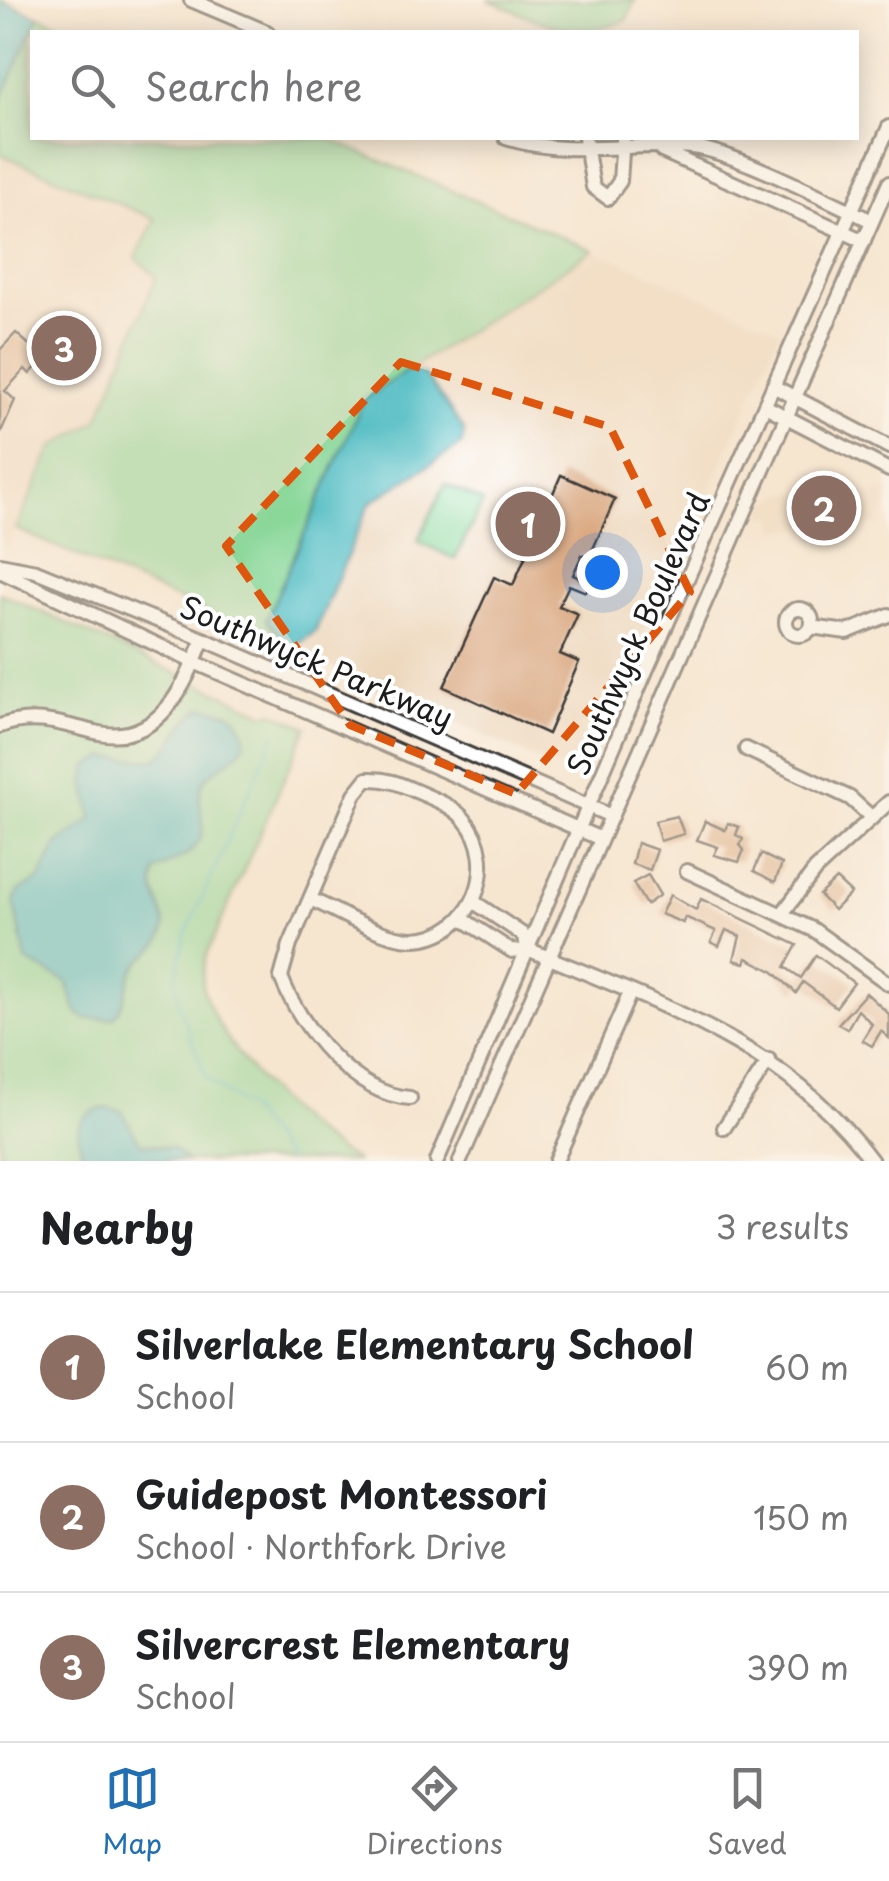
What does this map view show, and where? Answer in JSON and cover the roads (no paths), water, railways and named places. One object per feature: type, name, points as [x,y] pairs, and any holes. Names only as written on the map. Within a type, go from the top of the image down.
[{"type":"street","points":[[191,0],[261,30]]},
{"type":"street","name":"Southwyck Boulevard","points":[[436,1161],[530,950],[646,671],[849,210],[889,128]]},
{"type":"street","points":[[512,140],[531,146],[624,143],[694,148],[872,221]]},
{"type":"street","points":[[585,144],[593,187],[608,198],[620,181],[624,143]]},
{"type":"street","points":[[656,148],[864,241]]},
{"type":"street","points":[[765,196],[773,178]]},
{"type":"street","name":"Southwyck Boulevard","points":[[460,1161],[889,183]]},
{"type":"street","points":[[773,386],[889,447]]},
{"type":"street","points":[[764,406],[889,470]]},
{"type":"street","points":[[701,551],[722,561]]},
{"type":"street","name":"Southwyck Parkway","points":[[0,568],[36,571],[203,638],[611,816]]},
{"type":"street","name":"Southwyck Parkway","points":[[0,568],[194,662],[601,840]]},
{"type":"street","points":[[811,627],[847,632],[889,615]]},
{"type":"street","points":[[0,726],[48,720],[98,732],[130,732],[171,706],[203,638]]},
{"type":"street","points":[[646,671],[670,682]]},
{"type":"street","points":[[386,745],[396,722]]},
{"type":"street","points":[[746,749],[850,798],[870,816]]},
{"type":"street","points":[[312,900],[412,939],[440,932],[461,918],[474,902],[482,875],[478,843],[464,818],[442,802],[386,778],[367,779],[355,794],[290,945],[281,977],[290,1000],[325,1045],[368,1085],[389,1097],[410,1098]]},
{"type":"street","points":[[782,914],[815,870],[889,802]]},
{"type":"street","points":[[687,872],[782,914],[844,948],[889,984]]},
{"type":"street","points":[[474,902],[522,934],[530,950]]},
{"type":"street","points":[[461,918],[490,941],[512,951],[530,950],[550,958],[770,1060],[826,1107],[872,1161]]},
{"type":"street","points":[[490,941],[501,920]]},
{"type":"street","points":[[556,1161],[630,992]]},
{"type":"street","points":[[724,1128],[770,1060]]},
{"type":"water","points":[[0,0],[39,16],[0,102]]},
{"type":"water","points":[[409,369],[424,373],[464,430],[462,444],[370,503],[315,632],[291,649],[266,620],[364,399]]},
{"type":"water","points":[[204,707],[231,713],[242,726],[242,747],[202,785],[200,840],[188,854],[156,871],[155,892],[165,924],[161,940],[135,968],[123,1003],[113,1018],[85,1019],[76,1011],[67,982],[26,961],[14,901],[19,891],[40,879],[57,844],[92,819],[85,781],[88,766],[106,757],[154,760]]},
{"type":"water","points":[[106,1108],[122,1111],[140,1143],[173,1148],[187,1161],[86,1161],[79,1143],[79,1127],[87,1115]]},
{"type":"waterway","points":[[275,733],[186,934],[175,981],[179,1005],[206,1078],[248,1109],[289,1161]]},
{"type":"place","name":"Silvercrest Elementary","points":[[64,348]]},
{"type":"place","name":"Guidepost Montessori","points":[[824,508]]},
{"type":"place","name":"Silverlake Elementary School","points":[[528,524]]}]
